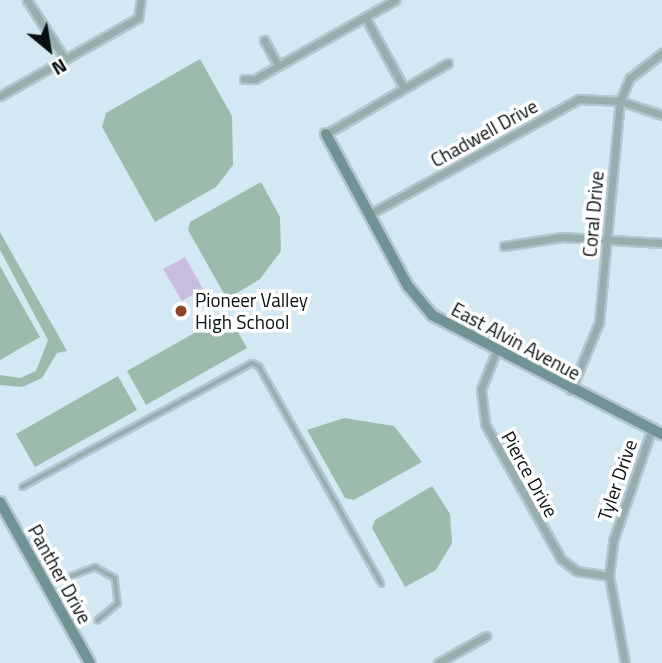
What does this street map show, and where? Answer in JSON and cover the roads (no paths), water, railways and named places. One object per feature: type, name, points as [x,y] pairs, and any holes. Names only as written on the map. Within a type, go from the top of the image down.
[{"type":"street","points":[[27,0],[65,60]]},
{"type":"street","points":[[0,96],[143,13],[141,0]]},
{"type":"street","points":[[244,79],[278,65],[396,0]]},
{"type":"street","points":[[365,17],[404,88]]},
{"type":"street","points":[[264,40],[278,65]]},
{"type":"street","name":"Coral Drive","points":[[571,390],[599,322],[620,101],[630,78],[662,53]]},
{"type":"street","points":[[326,134],[448,64]]},
{"type":"street","name":"Chadwell Drive","points":[[368,215],[573,102],[620,101],[662,115]]},
{"type":"street","name":"East Alvin Avenue","points":[[326,134],[368,215],[420,302],[449,328],[651,431],[662,434]]},
{"type":"street","points":[[504,246],[562,237],[662,243]]},
{"type":"street","name":"Pierce Drive","points":[[496,352],[481,389],[485,424],[561,559],[577,571],[609,576]]},
{"type":"street","name":"Tyler Drive","points":[[625,663],[609,576],[620,507],[651,431]]},
{"type":"street","name":"Panther Drive","points":[[0,502],[90,663]]},
{"type":"street","points":[[438,663],[486,636]]},
{"type":"lane","points":[[22,487],[252,363],[259,366],[382,584]]},
{"type":"lane","points":[[72,576],[100,568],[117,582],[118,604],[98,621]]},
{"type":"place","name":"Pioneer Valley High School","points":[[181,311]]}]
